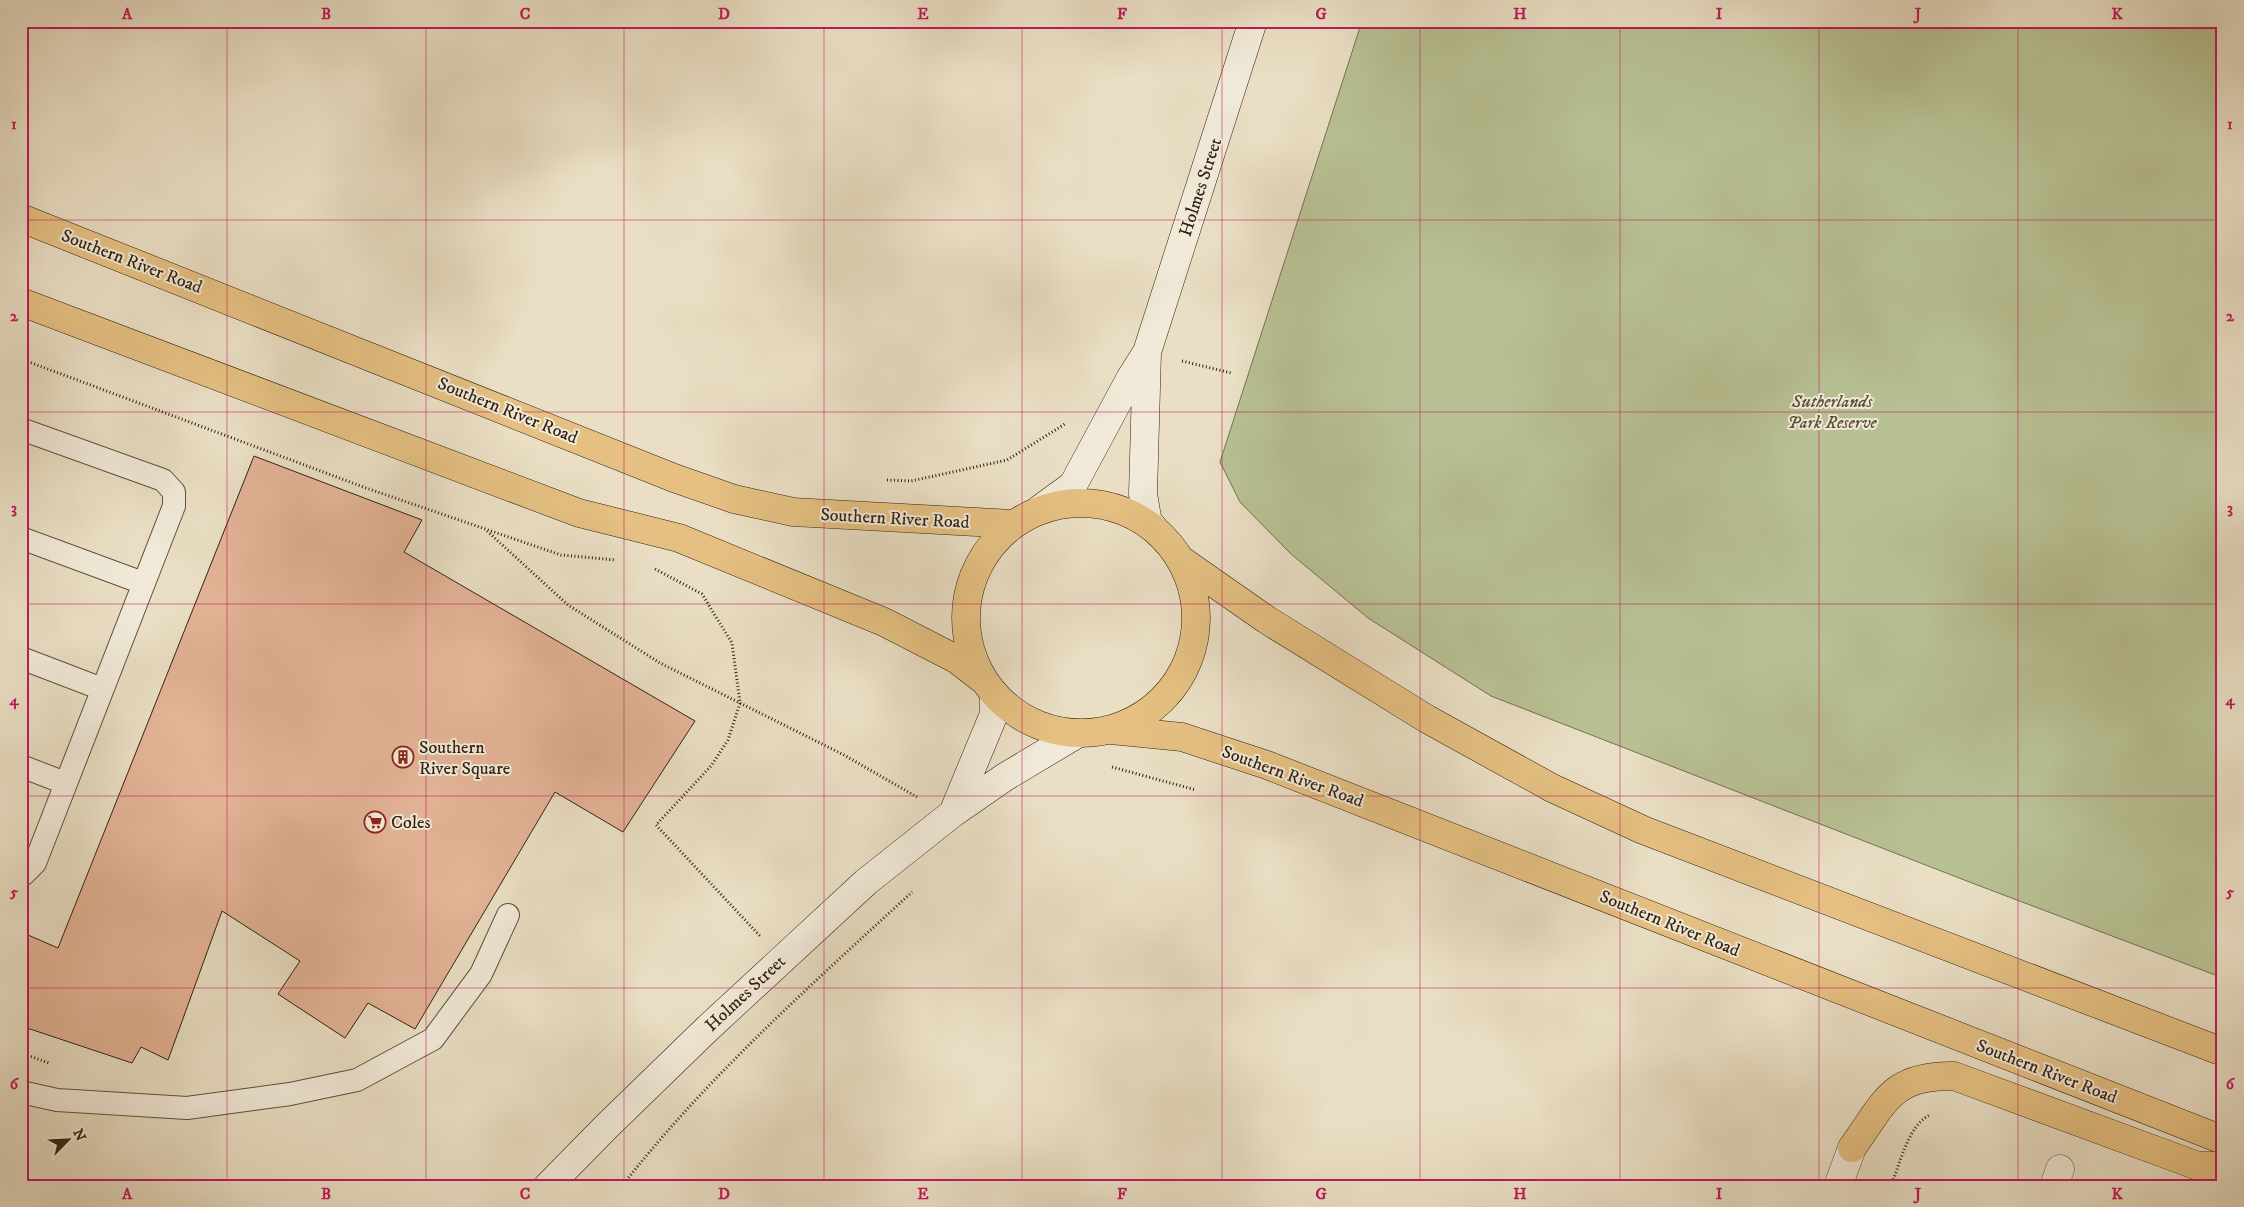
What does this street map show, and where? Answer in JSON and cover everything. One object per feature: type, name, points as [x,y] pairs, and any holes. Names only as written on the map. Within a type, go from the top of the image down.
[{"type":"main road","name":"Holmes Street","points":[[1040,509],[1073,484],[1147,352],[1252,21]]},
{"type":"main road","name":"Southern River Road","points":[[21,218],[446,385],[674,478],[734,499],[792,512],[1013,524]]},
{"type":"main road","points":[[21,302],[579,513],[679,538],[884,622],[956,658],[988,686],[1007,708],[1040,726],[1058,732],[1077,734],[1111,730],[1136,721],[1158,705],[1176,686],[1188,662],[1195,637],[1197,610],[1192,584],[1181,560],[1168,542],[1153,526],[1118,508],[1079,502],[1040,509],[1013,524],[992,544],[977,568],[968,595],[966,624],[971,652],[988,686]]},
{"type":"main road","name":"Holmes Street","points":[[1147,352],[1143,494],[1148,523],[1153,526]]},
{"type":"main road","points":[[1181,560],[1259,615],[1427,719],[1552,788],[1660,837],[2223,1052]]},
{"type":"main road","name":"Holmes Street","points":[[948,818],[994,714],[988,686]]},
{"type":"main road","name":"Southern River Road","points":[[1111,730],[1182,737],[1267,765],[2223,1140]]},
{"type":"main road","name":"Holmes Street","points":[[548,1186],[608,1125],[782,959],[866,882],[948,818],[1006,777],[1077,734]]},
{"type":"main road","points":[[1838,1186],[1852,1148],[1887,1099],[1903,1084],[1931,1076],[1954,1076],[2198,1166],[2223,1166]]},
{"type":"lane","points":[[21,314],[65,319]]},
{"type":"lane","points":[[21,429],[163,480],[174,492],[174,506],[64,783],[35,863],[24,874],[21,874]]},
{"type":"lane","points":[[21,538],[143,583]]},
{"type":"lane","points":[[21,658],[102,689]]},
{"type":"lane","points":[[21,766],[64,783]]},
{"type":"lane","points":[[21,1092],[57,1100],[187,1108],[290,1094],[357,1080],[433,1039],[481,974],[508,915]]},
{"type":"path","points":[[1147,352],[1231,373]]},
{"type":"path","points":[[21,359],[366,488],[561,555],[624,561]]},
{"type":"path","points":[[882,480],[911,481],[1007,460],[1070,421]]},
{"type":"path","points":[[484,528],[568,605],[660,663],[894,782],[948,818]]},
{"type":"path","points":[[650,567],[702,594],[732,643],[740,703],[728,740],[711,766],[656,824],[782,959]]},
{"type":"path","points":[[1102,764],[1196,790]]},
{"type":"path","points":[[622,1186],[662,1135],[759,1036],[801,994],[916,889]]},
{"type":"path","points":[[1891,1186],[1921,1119],[1937,1111]]},
{"type":"green space","name":"Sutherlands Park Reserve","points":[[1362,21],[2223,21],[2223,978],[1972,883],[1491,696],[1368,618],[1291,554],[1240,502],[1220,462]]},
{"type":"building","name":"Southern River Square","points":[[254,456],[422,520],[404,552],[695,721],[623,832],[555,792],[415,1029],[368,1003],[345,1038],[278,994],[300,961],[222,911],[168,1060],[141,1047],[132,1063],[21,1026],[21,932],[58,948]]},
{"type":"place","name":"Southern River Square","points":[[403,757]]},
{"type":"place","name":"Coles","points":[[375,822]]}]
